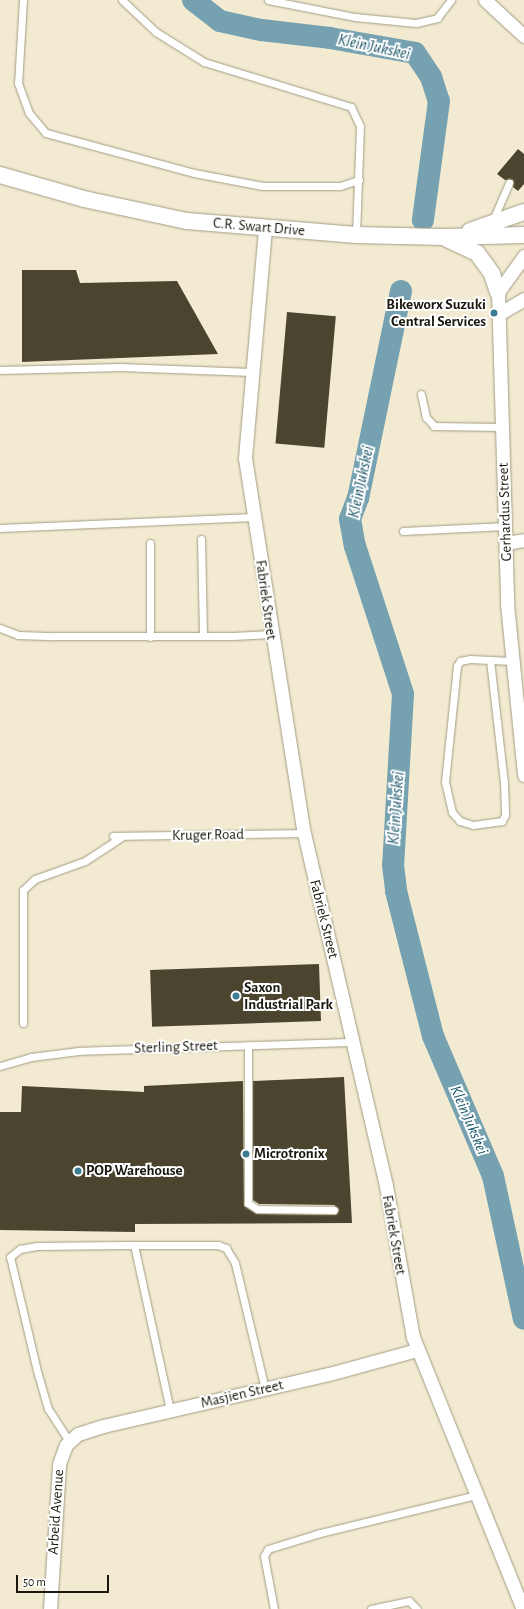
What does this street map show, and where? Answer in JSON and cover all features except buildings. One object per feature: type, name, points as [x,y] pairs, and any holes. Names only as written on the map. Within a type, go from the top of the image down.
[{"type":"street","points":[[486,0],[524,36]]},
{"type":"street","name":"C.R. Swart Drive","points":[[0,175],[84,199],[150,214],[265,229],[356,236],[448,237],[524,234]]},
{"type":"street","points":[[448,237],[524,212]]},
{"type":"street","name":"Fabriek Street","points":[[265,229],[245,458],[271,634],[304,834],[386,1186],[407,1308],[417,1350],[523,1609]]},
{"type":"street","points":[[448,237],[477,253],[492,274],[498,292]]},
{"type":"street","points":[[498,292],[524,256]]},
{"type":"street","name":"Gerhardus Street","points":[[498,292],[500,313],[506,542],[512,661],[524,775]]},
{"type":"street","points":[[500,313],[524,299]]},
{"type":"street","points":[[506,542],[524,540]]},
{"type":"street","name":"Masjien Street","points":[[69,1441],[90,1430],[170,1410],[265,1389],[417,1350]]},
{"type":"street","name":"Arbeid Avenue","points":[[50,1609],[55,1490],[61,1454],[69,1441]]},
{"type":"lane","points":[[23,0],[18,82],[29,113],[46,133],[194,173],[263,186],[340,186],[359,180]]},
{"type":"lane","points":[[122,0],[156,32],[204,62],[351,107],[360,126],[356,236]]},
{"type":"lane","points":[[268,0],[356,17],[416,23],[437,18],[452,0]]},
{"type":"lane","points":[[491,224],[509,183]]},
{"type":"lane","points":[[0,370],[120,367],[252,372]]},
{"type":"lane","points":[[421,394],[426,417],[434,426],[502,427]]},
{"type":"lane","points":[[0,528],[254,517]]},
{"type":"lane","points":[[403,531],[506,526]]},
{"type":"lane","points":[[201,539],[203,636]]},
{"type":"lane","points":[[150,543],[150,637]]},
{"type":"lane","points":[[0,628],[18,635],[150,637],[271,634]]},
{"type":"lane","points":[[490,660],[504,783],[505,815],[502,822],[473,825],[460,821],[450,806],[445,782],[458,663],[470,659],[512,661]]},
{"type":"lane","name":"Kruger Road","points":[[113,836],[304,834]]},
{"type":"lane","points":[[23,1024],[23,890],[35,879],[85,861],[123,836]]},
{"type":"lane","name":"Sterling Street","points":[[0,1066],[32,1057],[79,1051],[353,1042]]},
{"type":"lane","points":[[248,1045],[248,1203],[257,1209],[334,1210]]},
{"type":"lane","points":[[134,1245],[170,1410]]},
{"type":"lane","points":[[69,1441],[48,1409],[43,1395],[10,1258],[15,1251],[37,1246],[218,1245],[226,1248],[235,1263],[265,1389]]},
{"type":"lane","points":[[274,1609],[264,1556],[268,1549],[320,1533],[476,1495]]},
{"type":"lane","points":[[371,1609],[409,1601],[417,1609]]},
{"type":"waterway","name":"Klein Jukskei","points":[[193,0],[220,21],[261,30],[330,38],[415,53],[431,77],[439,101],[423,220]]},
{"type":"waterway","name":"Klein Jukskei","points":[[401,291],[358,498],[350,519],[355,546],[403,694],[393,865],[396,891],[433,1036],[493,1176],[524,1319]]},
{"type":"place","name":"Bikeworx Suzuki Central Services","points":[[494,313]]},
{"type":"place","name":"Saxon Industrial Park","points":[[236,996]]},
{"type":"place","name":"Microtronix","points":[[246,1154]]},
{"type":"place","name":"POP Warehouse","points":[[78,1171]]}]
